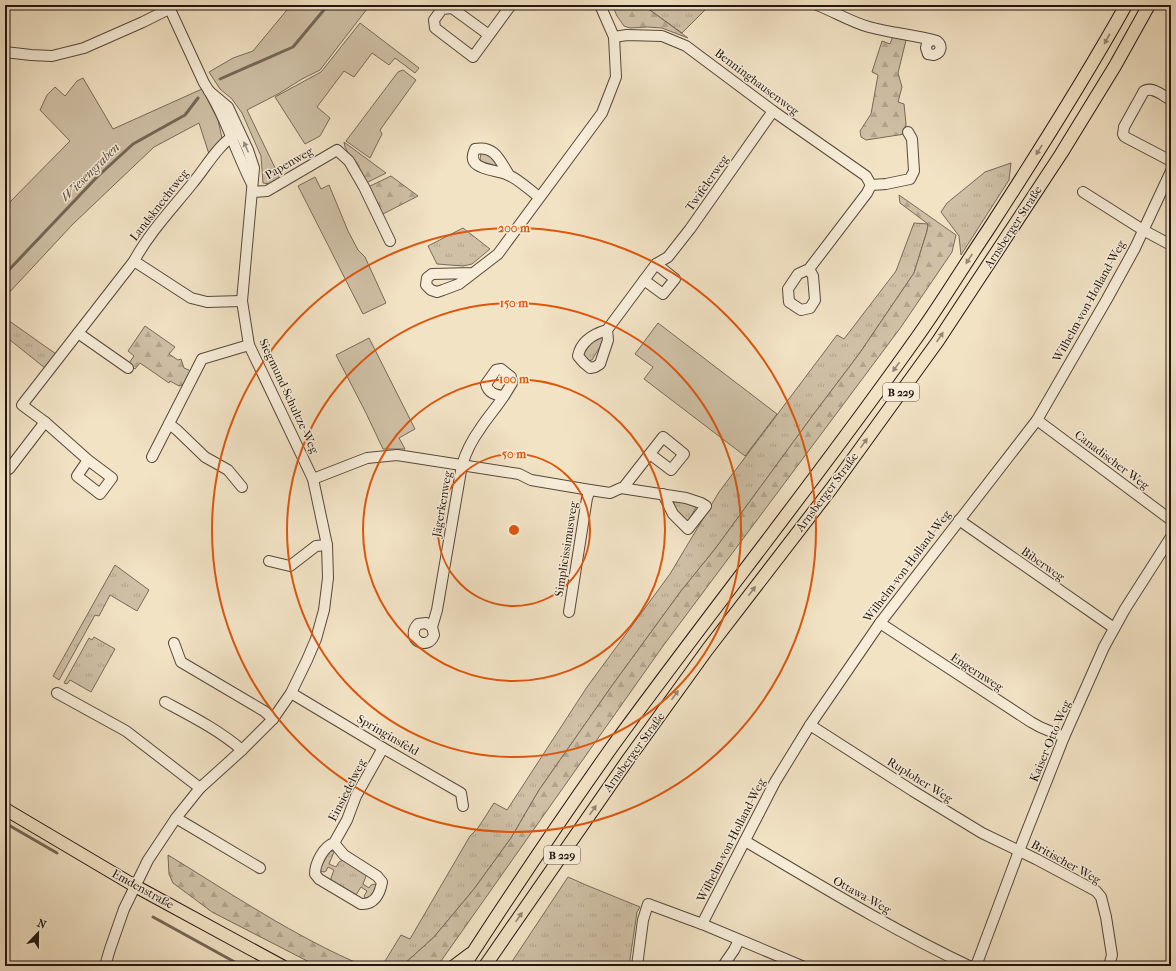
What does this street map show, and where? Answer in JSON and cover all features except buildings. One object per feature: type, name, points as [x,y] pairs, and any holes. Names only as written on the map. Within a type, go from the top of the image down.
[{"type":"main road","name":"Arnsberger Straße","points":[[464,966],[610,750],[691,640],[815,478],[921,331],[1033,161],[1098,55],[1126,5]]},
{"type":"main road","name":"Arnsberger Straße","points":[[486,966],[631,755],[708,650],[831,489],[938,341],[1061,154],[1115,66],[1149,5]]},
{"type":"main road","name":"Emdenstraße","points":[[5,809],[135,886],[282,966]]},
{"type":"main road","points":[[454,966],[474,951]]},
{"type":"street","points":[[489,35],[452,8],[442,9],[434,20],[435,28],[473,56],[489,35],[511,5]]},
{"type":"street","points":[[473,273],[498,254],[602,113],[616,77],[614,37],[600,5]]},
{"type":"street","points":[[818,5],[833,8],[839,15],[868,27],[932,40]]},
{"type":"street","points":[[5,52],[52,56],[84,48],[143,22],[168,7]]},
{"type":"street","name":"Siegmund-Schultze-Weg","points":[[105,966],[124,909],[135,886],[148,860],[176,818],[200,788],[242,750],[273,719],[291,693],[316,639],[324,610],[328,578],[327,545],[313,479],[249,346],[242,301],[254,168],[248,150],[235,134],[228,106],[209,91],[204,83],[168,7]]},
{"type":"street","name":"Benninghausenweg","points":[[614,37],[627,35],[662,36],[686,46],[773,111],[866,176],[871,185]]},
{"type":"street","points":[[1171,100],[1153,90],[1144,91],[1124,127],[1123,134],[1127,138],[1171,161]]},
{"type":"street","name":"Twifelerweg","points":[[607,330],[656,264],[668,257],[690,229],[773,111]]},
{"type":"street","points":[[809,269],[867,193],[871,185],[886,184],[910,178],[914,172],[912,139],[908,132]]},
{"type":"street","name":"Landsknechtweg","points":[[235,134],[221,146],[141,248],[134,261],[191,298],[207,302],[242,301]]},
{"type":"street","name":"Papenweg","points":[[252,188],[268,190],[337,150],[349,161],[362,183],[390,241]]},
{"type":"street","name":"Wilhelm-von-Holland-Weg","points":[[702,924],[775,782],[810,725],[880,623],[1036,420],[1089,331],[1128,260],[1171,171]]},
{"type":"street","points":[[509,175],[539,197]]},
{"type":"street","points":[[1083,192],[1143,230],[1171,245]]},
{"type":"street","points":[[88,460],[45,422],[22,405],[134,261]]},
{"type":"street","points":[[644,280],[663,294],[675,279],[656,264]]},
{"type":"street","points":[[78,333],[128,368]]},
{"type":"street","points":[[152,457],[202,358],[249,346]]},
{"type":"street","name":"Jägerkenweg","points":[[432,627],[462,465],[467,451],[479,430],[504,396]]},
{"type":"street","name":"Canadischer Weg","points":[[1036,420],[1168,518]]},
{"type":"street","points":[[9,469],[45,422]]},
{"type":"street","points":[[168,424],[177,430],[205,457],[228,470],[242,487]]},
{"type":"street","points":[[623,488],[650,454]]},
{"type":"street","name":"Simplicissimusweg","points":[[313,479],[367,458],[397,455],[519,474],[531,480],[590,490],[610,492],[623,488],[663,494]]},
{"type":"street","name":"Simplicissimusweg","points":[[569,612],[587,498],[590,490]]},
{"type":"street","points":[[1168,518],[1171,506]]},
{"type":"street","name":"Biberweg","points":[[958,520],[1114,628]]},
{"type":"street","name":"Kaiser-Otto-Weg","points":[[976,966],[1064,737],[1104,647],[1114,628],[1171,537]]},
{"type":"street","points":[[269,561],[290,566],[316,546],[327,545]]},
{"type":"street","name":"Engernweg","points":[[880,623],[1031,722],[1064,737]]},
{"type":"street","points":[[174,643],[181,662],[264,711],[273,719]]},
{"type":"street","points":[[56,693],[126,731],[200,788]]},
{"type":"street","name":"Springinsfeld","points":[[291,693],[461,793],[463,806]]},
{"type":"street","points":[[165,702],[214,730],[242,750]]},
{"type":"street","name":"Ruploher Weg","points":[[810,725],[946,812],[982,833],[1019,851]]},
{"type":"street","name":"Einsiedelweg","points":[[334,843],[344,855],[377,876],[382,882],[374,901],[367,904],[361,904],[320,879],[315,874],[315,868],[326,848],[330,844],[334,843],[356,796],[383,748]]},
{"type":"street","points":[[176,818],[260,868]]},
{"type":"street","name":"Ottawa-Weg","points":[[745,841],[823,888],[908,936],[969,966]]},
{"type":"street","name":"Britischer Weg","points":[[1019,851],[1093,888],[1101,897],[1112,955],[1109,966]]},
{"type":"street","points":[[637,966],[643,920],[648,904],[702,924],[802,966]]},
{"type":"street","points":[[723,966],[733,953],[739,940]]},
{"type":"green space","points":[[291,5],[370,5],[320,70],[247,110],[280,178],[270,184],[263,183],[261,156],[242,113],[232,99],[220,89],[209,72],[233,58],[253,51]]},
{"type":"green space","points":[[612,5],[643,5],[688,38],[662,28],[630,28],[624,26]]},
{"type":"green space","points":[[643,5],[710,5],[682,33]]},
{"type":"green space","points":[[360,23],[419,68],[415,73],[395,58],[389,65],[372,53],[354,77],[344,71],[317,107],[330,118],[320,136],[305,144],[275,97],[321,72]]},
{"type":"green space","points":[[893,36],[907,36],[898,73],[902,87],[898,102],[904,104],[906,124],[905,134],[866,140],[861,137],[860,131],[871,114],[878,75],[872,72],[882,41],[890,44]]},
{"type":"green space","points":[[403,70],[416,80],[380,130],[382,134],[370,158],[346,141],[398,72]]},
{"type":"green space","points":[[83,78],[113,129],[202,89],[218,120],[222,138],[209,154],[199,123],[154,147],[73,224],[5,297],[5,228],[7,226],[5,222],[5,207],[70,141],[40,110],[47,95],[55,87],[65,96],[77,81]]},
{"type":"green space","points":[[344,142],[386,173],[365,183],[345,147]]},
{"type":"green space","points":[[484,153],[493,157],[499,168],[489,166],[481,162],[481,154]]},
{"type":"green space","points":[[1011,163],[1009,180],[961,255],[959,236],[941,212],[947,203],[985,172]]},
{"type":"green space","points":[[391,176],[418,196],[381,215],[368,189],[370,186]]},
{"type":"green space","points":[[315,177],[321,189],[329,185],[348,231],[358,250],[365,257],[386,303],[363,314],[298,186]]},
{"type":"green space","points":[[899,195],[956,235],[952,252],[901,327],[663,646],[441,961],[436,966],[402,966],[434,937],[474,889],[511,838],[539,790],[611,687],[859,354],[914,273],[928,224],[900,203]]},
{"type":"green space","points":[[914,223],[928,224],[914,273],[859,354],[611,687],[539,790],[511,838],[474,889],[434,937],[402,966],[382,966],[401,935],[410,939],[470,836],[478,828],[494,803],[507,810],[587,687],[670,574],[719,492],[837,335],[844,339],[896,271]]},
{"type":"green space","points":[[463,228],[490,249],[472,264],[463,266],[437,264],[428,246]]},
{"type":"green space","points":[[5,318],[56,354],[45,368],[10,340],[5,346]]},
{"type":"green space","points":[[658,323],[777,414],[745,456],[644,379],[653,367],[635,354]]},
{"type":"green space","points":[[145,326],[175,347],[169,354],[178,360],[181,359],[184,368],[189,370],[191,373],[183,384],[179,386],[170,381],[169,383],[140,363],[135,369],[129,363],[134,356],[128,351]]},
{"type":"green space","points":[[603,336],[604,340],[592,360],[587,361],[583,354],[596,337]]},
{"type":"green space","points":[[369,338],[415,429],[399,438],[405,449],[383,449],[336,355]]},
{"type":"green space","points":[[673,500],[681,500],[696,507],[688,522],[676,511]]},
{"type":"green space","points":[[115,565],[149,590],[137,611],[110,595],[99,616],[95,615],[59,680],[53,676]]},
{"type":"green space","points":[[94,637],[115,649],[91,692],[70,680],[67,684],[64,683],[89,638],[92,640]]},
{"type":"green space","points":[[330,850],[334,852],[329,864],[336,867],[339,862],[343,860],[366,873],[363,884],[369,888],[371,885],[375,884],[374,894],[368,898],[365,898],[364,896],[367,891],[361,887],[356,895],[331,883],[334,870],[328,867],[324,872],[320,871]]},
{"type":"green space","points":[[168,855],[240,900],[313,942],[364,966],[317,966],[212,912],[173,883],[169,874]]},
{"type":"green space","points":[[568,877],[640,907],[637,912],[629,966],[509,966]]},
{"type":"waterway","name":"Wiesengraben","points":[[220,79],[293,47],[328,5]]},
{"type":"waterway","name":"Wiesengraben","points":[[5,274],[97,177],[133,144],[185,115],[198,98]]},
{"type":"waterway","points":[[5,823],[57,853]]},
{"type":"waterway","points":[[153,917],[242,966]]}]
